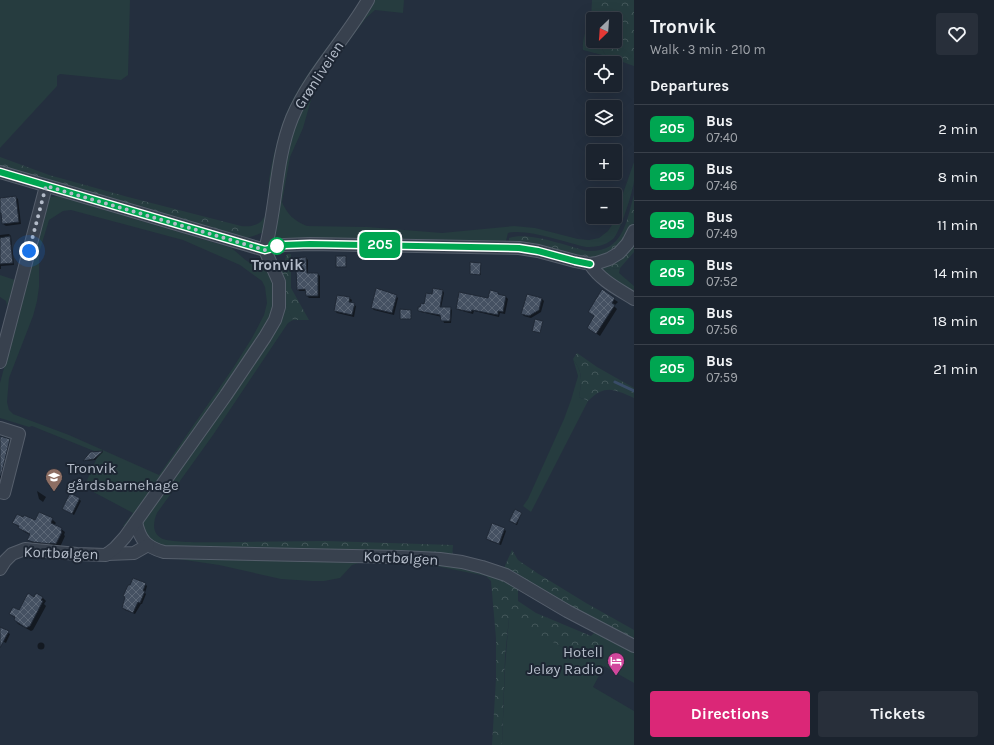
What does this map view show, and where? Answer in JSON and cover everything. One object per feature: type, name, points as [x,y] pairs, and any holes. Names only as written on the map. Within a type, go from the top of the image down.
[{"type":"street","name":"Grønliveien","points":[[265,250],[270,232],[282,150],[292,118],[315,76],[368,0]]},
{"type":"street","points":[[0,172],[265,250],[284,245],[310,244],[498,247],[538,251],[590,264],[609,259],[619,253],[628,243],[634,231]]},
{"type":"street","points":[[0,362],[46,186]]},
{"type":"street","name":"Kortbølgen","points":[[106,554],[115,548],[136,522],[226,395],[275,320],[279,307],[279,282],[265,250]]},
{"type":"street","points":[[590,264],[601,277],[634,299]]},
{"type":"street","points":[[0,428],[19,434],[4,493],[0,492]]},
{"type":"street","points":[[136,522],[139,534],[148,545]]},
{"type":"street","name":"Kortbølgen","points":[[0,569],[12,554],[26,549],[77,554],[106,554],[134,553],[148,545],[164,552],[178,553],[440,559],[462,562],[506,575],[567,611],[634,646]]},
{"type":"green space","points":[[0,0],[130,0],[128,75],[121,80],[60,74],[57,76],[57,86],[0,148]]},
{"type":"green space","points":[[361,0],[366,0],[301,93],[268,231],[251,237],[241,238],[241,226],[256,225],[266,215],[269,200],[269,180],[273,158],[285,116],[293,99],[303,81]]},
{"type":"green space","points":[[373,0],[404,0],[403,13],[375,10],[366,18],[323,76],[313,93],[303,128],[290,157],[282,202],[292,217],[298,222],[307,226],[367,227],[442,233],[514,226],[535,228],[578,239],[589,240],[599,238],[608,231],[612,224],[621,224],[613,239],[600,246],[593,247],[586,247],[535,234],[515,232],[508,233],[505,245],[278,240],[271,233],[282,162],[299,108]]},
{"type":"green space","points":[[592,0],[634,0],[634,66],[622,62],[622,56],[606,56],[602,48],[622,48],[622,12],[591,12]]},
{"type":"green space","points":[[586,32],[586,48],[602,48],[606,56],[583,50]]},
{"type":"green space","points":[[0,157],[49,175],[241,226],[241,238],[0,169]]},
{"type":"green space","points":[[634,162],[634,181],[626,212],[622,221],[622,196]]},
{"type":"green space","points":[[634,195],[634,222],[629,235],[619,249],[595,259],[509,244],[509,238],[526,236],[548,240],[587,251],[599,250],[608,247],[616,242],[625,226]]},
{"type":"green space","points":[[58,196],[229,247],[245,260],[266,269],[275,282],[276,307],[261,338],[126,527],[123,526],[133,513],[84,487],[99,453],[32,426],[29,427],[0,418],[0,383],[50,197]],"holes":[[[71,210],[183,240],[240,265],[262,281],[265,287],[267,303],[264,315],[252,338],[159,475],[69,435],[13,414],[9,410],[7,402],[9,378],[33,316],[37,301],[39,287],[39,253],[49,220],[63,211]]]},
{"type":"green space","points":[[634,238],[634,252],[620,268],[602,270],[598,266]]},
{"type":"green space","points":[[287,254],[291,254],[291,288],[309,320],[293,320],[287,307],[282,288],[281,266],[283,265]]},
{"type":"green space","points":[[620,268],[619,273],[634,286],[634,296],[611,282],[602,270]]},
{"type":"green space","points":[[0,275],[15,280],[7,306],[6,301],[0,297]]},
{"type":"green space","points":[[283,298],[293,320],[288,323],[213,435],[157,513],[155,520],[154,527],[156,533],[158,536],[166,540],[187,542],[242,542],[242,550],[156,547],[140,528],[140,522],[186,458]]},
{"type":"green space","points":[[577,353],[597,367],[634,388],[634,398],[621,392],[610,390],[600,392],[588,401],[579,397],[581,377],[579,368],[573,359]]},
{"type":"green space","points":[[573,359],[579,368],[581,377],[579,397],[588,401],[531,512],[523,506],[528,499],[564,419],[578,376]]},
{"type":"green space","points":[[326,541],[453,545],[452,558],[242,550],[242,542]]},
{"type":"green space","points":[[512,550],[518,560],[537,573],[634,630],[634,644],[503,570]]},
{"type":"green space","points":[[179,555],[400,560],[488,571],[486,576],[441,567],[415,564],[362,562],[352,565],[340,578],[324,581],[312,581],[281,579],[219,565],[178,559]]},
{"type":"green space","points":[[488,571],[518,588],[518,601],[536,613],[591,636],[597,630],[606,634],[602,647],[595,658],[582,658],[509,618],[505,656],[502,745],[492,745],[496,679],[496,638],[491,581],[486,576]]},
{"type":"green space","points":[[509,617],[582,658],[606,634],[634,649],[634,683],[604,666],[593,687],[634,711],[634,745],[502,745],[505,666]]},
{"type":"building","points":[[16,196],[19,222],[2,224],[0,198]]},
{"type":"building","points":[[10,236],[13,263],[0,264],[0,238]]},
{"type":"building","points":[[336,256],[346,256],[346,267],[336,267]]},
{"type":"building","points":[[306,257],[307,273],[318,273],[318,296],[306,296],[305,289],[297,290],[294,258]]},
{"type":"building","points":[[470,262],[481,263],[480,275],[470,274]]},
{"type":"building","points":[[376,288],[397,295],[392,313],[371,308]]},
{"type":"building","points":[[433,288],[443,290],[440,307],[451,307],[450,321],[441,321],[440,315],[418,311],[418,307],[420,307],[421,303],[424,304],[426,293],[432,294]]},
{"type":"building","points":[[602,289],[615,298],[612,303],[615,305],[596,334],[587,328],[594,316],[588,312]]},
{"type":"building","points":[[490,290],[506,296],[503,312],[498,311],[498,315],[472,310],[471,312],[456,309],[459,292],[488,298]]},
{"type":"building","points":[[527,294],[542,298],[539,310],[529,316],[521,314]]},
{"type":"building","points":[[337,295],[350,297],[349,302],[355,303],[352,315],[334,311]]},
{"type":"building","points":[[400,309],[411,310],[411,319],[400,319]]},
{"type":"building","points":[[535,319],[543,321],[540,333],[532,331]]},
{"type":"building","points":[[0,436],[10,439],[1,476],[0,476]]},
{"type":"building","points":[[103,451],[94,459],[83,461],[90,452]]},
{"type":"building","points":[[70,493],[80,498],[72,514],[62,509]]},
{"type":"building","points":[[515,509],[522,513],[516,524],[509,521]]},
{"type":"building","points":[[39,512],[53,518],[51,523],[62,528],[62,532],[56,544],[27,540],[30,534],[12,523],[17,514],[23,517],[24,515],[35,520]]},
{"type":"building","points":[[492,523],[505,528],[499,544],[486,539]]},
{"type":"building","points":[[133,578],[146,583],[143,591],[145,591],[140,603],[138,602],[133,613],[122,608],[125,597],[123,596]]},
{"type":"building","points":[[28,593],[34,597],[36,593],[43,597],[41,600],[43,601],[30,626],[26,628],[14,620],[15,617],[9,614],[13,607],[19,610]]},
{"type":"building","points":[[0,627],[9,631],[0,648]]},
{"type":"waterway","points":[[615,382],[634,391]]},
{"type":"bus line","name":"205","points":[[0,172],[265,250],[284,245],[310,244],[498,247],[538,251],[590,264]]},
{"type":"place","name":"Tronvik","points":[[277,246]]},
{"type":"place","name":"Tronvik gårdsbarnehage","points":[[54,492]]},
{"type":"place","name":"Hotell Jeløy Radio","points":[[616,676]]},
{"type":"route","points":[[29,251],[46,186],[265,250],[277,246]]}]
